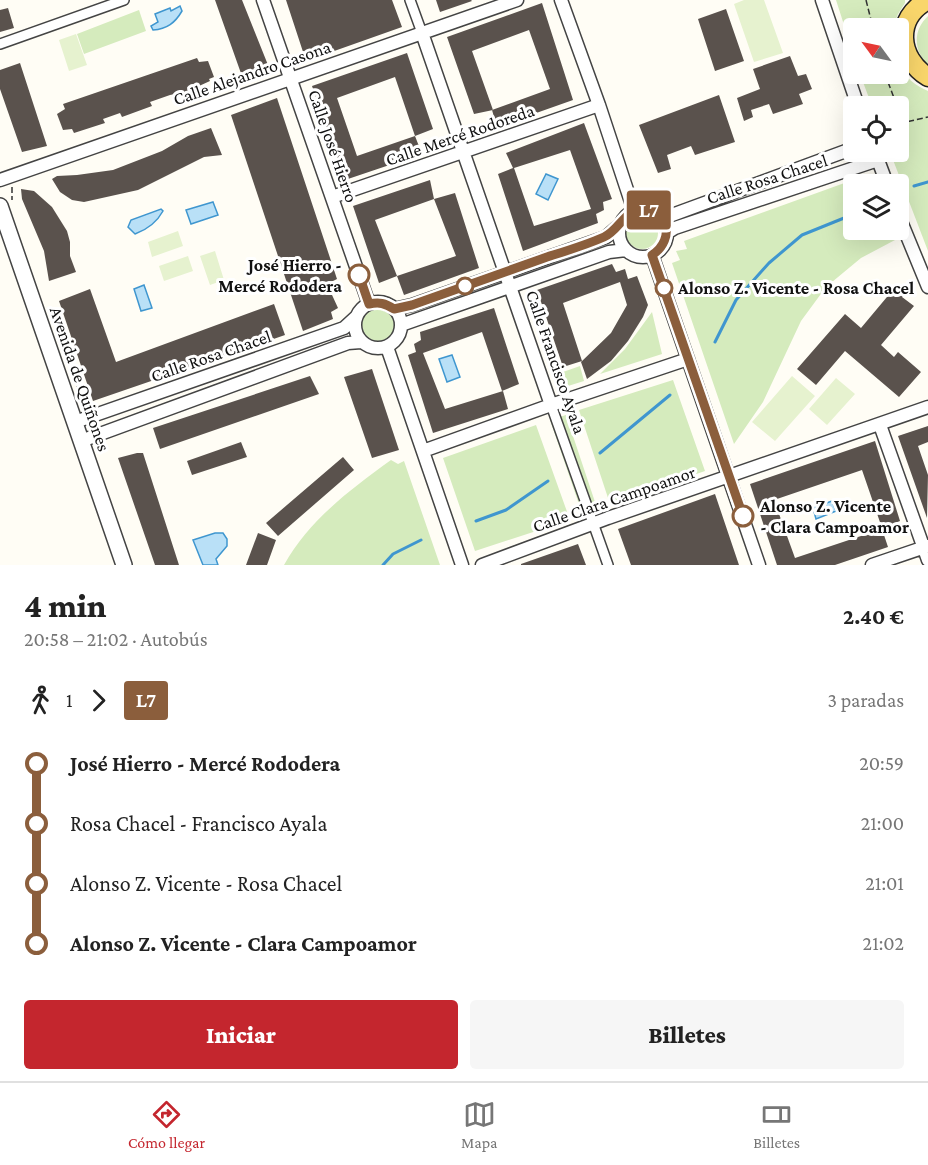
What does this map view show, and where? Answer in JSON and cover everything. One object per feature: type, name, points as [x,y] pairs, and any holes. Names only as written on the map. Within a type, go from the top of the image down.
[{"type":"main road","points":[[924,1],[906,23],[904,36],[905,49],[910,60],[918,70],[928,76]]},
{"type":"street","points":[[0,44],[124,0]]},
{"type":"street","name":"Calle José Hierro","points":[[263,0],[369,304]]},
{"type":"street","name":"Calle Francisco Ayala","points":[[410,0],[608,565]]},
{"type":"street","name":"Calle Alejandro Casona","points":[[0,180],[517,0]]},
{"type":"street","points":[[561,0],[634,211]]},
{"type":"street","points":[[822,0],[855,96]]},
{"type":"street","name":"Calle Mercé Rodoreda","points":[[332,197],[599,105]]},
{"type":"street","name":"Calle Rosa Chacel","points":[[660,216],[672,214],[843,152]]},
{"type":"street","name":"Calle Rosa Chacel","points":[[667,233],[675,228],[859,162]]},
{"type":"street","name":"Avenida de Quiñones","points":[[0,207],[124,565]]},
{"type":"street","points":[[394,309],[412,305],[606,237],[634,211],[643,209],[660,216],[667,233],[665,242],[660,250],[652,255],[643,257],[634,255],[626,250],[621,242],[619,233],[621,224]]},
{"type":"street","points":[[909,240],[928,287]]},
{"type":"street","points":[[401,325],[609,252],[626,250]]},
{"type":"street","points":[[652,255],[759,565]]},
{"type":"street","points":[[378,302],[394,309],[401,325],[394,342],[387,347],[378,348],[369,347],[361,342],[354,325],[361,309],[378,302]]},
{"type":"street","name":"Calle Rosa Chacel","points":[[75,422],[344,328],[356,316]]},
{"type":"street","name":"Calle Rosa Chacel","points":[[81,441],[348,343],[361,342]]},
{"type":"street","points":[[387,347],[462,565]]},
{"type":"street","points":[[423,451],[688,359]]},
{"type":"street","name":"Calle Clara Campoamor","points":[[482,565],[928,407]]},
{"type":"street","points":[[880,425],[926,546],[928,560]]},
{"type":"street","points":[[872,565],[926,546]]},
{"type":"path","points":[[866,0],[870,18]]},
{"type":"path","points":[[909,122],[928,117]]},
{"type":"green space","points":[[744,0],[764,0],[783,53],[754,62],[734,4]]},
{"type":"green space","points":[[836,0],[905,0],[896,18],[843,18],[843,22]]},
{"type":"green space","points":[[139,10],[146,31],[84,54],[77,34]]},
{"type":"green space","points":[[928,16],[928,65],[917,47],[917,34]]},
{"type":"green space","points":[[76,34],[87,65],[69,71],[59,40]]},
{"type":"green space","points":[[909,78],[928,91],[928,251],[909,202],[909,174],[898,174],[894,162],[909,162],[909,96],[868,96],[864,84],[909,84]]},
{"type":"green space","points":[[843,184],[843,240],[895,240],[861,258],[826,287],[801,321],[763,402],[734,444],[672,263],[680,260],[676,251],[687,249],[684,241]]},
{"type":"green space","points":[[642,217],[653,222],[658,233],[653,244],[642,249],[631,244],[626,233],[631,222]]},
{"type":"green space","points":[[178,231],[183,246],[152,257],[148,242]]},
{"type":"green space","points":[[215,251],[224,280],[210,285],[200,256]]},
{"type":"green space","points":[[188,256],[193,271],[164,281],[159,266]]},
{"type":"green space","points":[[378,309],[389,314],[394,325],[389,336],[378,341],[367,336],[362,325],[367,314]]},
{"type":"green space","points":[[652,312],[662,354],[600,374],[625,349]]},
{"type":"green space","points":[[580,366],[584,381],[568,386],[563,372]]},
{"type":"green space","points":[[792,376],[815,396],[775,441],[752,422]]},
{"type":"green space","points":[[836,378],[855,394],[827,425],[809,409]]},
{"type":"green space","points":[[673,380],[705,471],[610,504],[579,410]]},
{"type":"green space","points":[[566,415],[597,508],[582,513],[550,420]]},
{"type":"green space","points":[[536,425],[570,520],[475,551],[443,458]]},
{"type":"green space","points":[[391,460],[398,464],[404,461],[440,565],[284,565],[306,534],[332,506]]},
{"type":"water","points":[[180,6],[182,11],[173,22],[166,27],[153,30],[151,26],[158,22],[155,14],[170,8],[171,11]]},
{"type":"water","points":[[546,174],[558,179],[548,200],[536,194]]},
{"type":"water","points":[[213,202],[218,215],[191,224],[186,210]]},
{"type":"water","points":[[161,209],[163,211],[158,219],[143,230],[135,234],[128,227],[131,220]]},
{"type":"water","points":[[144,285],[152,308],[141,311],[134,289]]},
{"type":"water","points":[[452,355],[460,377],[447,382],[439,359]]},
{"type":"water","points":[[832,501],[836,511],[816,519],[813,508]]},
{"type":"water","points":[[215,533],[223,533],[227,539],[227,546],[216,559],[218,565],[203,565],[193,540]]},
{"type":"building","points":[[215,0],[242,0],[270,70],[243,79]]},
{"type":"building","points":[[286,0],[392,0],[402,27],[306,61]]},
{"type":"building","points":[[436,0],[471,0],[472,1],[440,12]]},
{"type":"building","points":[[542,3],[573,100],[497,127],[492,110],[474,114],[447,37]],"holes":[[[529,30],[550,89],[493,110],[472,51]]]},
{"type":"building","points":[[8,8],[14,28],[0,32],[0,10]]},
{"type":"building","points":[[726,9],[744,61],[715,71],[698,19]]},
{"type":"building","points":[[407,53],[433,129],[415,136],[422,154],[345,180],[312,86]],"holes":[[[395,77],[415,136],[357,156],[337,98]]]},
{"type":"building","points":[[790,56],[798,76],[806,74],[812,89],[799,94],[803,104],[773,114],[769,104],[751,110],[753,117],[744,121],[737,98],[760,89],[753,69]]},
{"type":"building","points":[[197,58],[199,62],[208,61],[214,77],[199,86],[200,89],[176,98],[175,94],[170,95],[150,102],[152,106],[122,117],[120,113],[103,119],[105,123],[74,133],[72,129],[63,130],[57,114],[65,109],[63,104]]},
{"type":"building","points":[[20,63],[47,146],[22,152],[0,89],[0,70]]},
{"type":"building","points":[[719,95],[735,142],[695,155],[691,146],[667,155],[671,169],[658,173],[639,125]]},
{"type":"building","points":[[277,98],[337,279],[327,284],[338,308],[331,312],[333,319],[303,331],[231,115]]},
{"type":"building","points":[[584,123],[612,199],[603,202],[604,210],[596,214],[598,223],[523,251],[498,174],[513,168],[506,153]],"holes":[[[570,150],[591,209],[534,226],[514,168]]]},
{"type":"building","points":[[211,128],[222,155],[204,157],[138,190],[84,202],[72,200],[60,192],[52,179],[57,176],[113,170],[162,151],[188,136]]},
{"type":"building","points":[[430,180],[434,199],[375,220],[397,276],[379,283],[353,206]]},
{"type":"building","points":[[21,189],[34,191],[52,207],[67,231],[70,256],[76,272],[49,281],[44,251],[22,199]]},
{"type":"building","points":[[455,193],[479,268],[404,295],[397,276],[456,256],[434,199]]},
{"type":"building","points":[[612,264],[616,272],[625,269],[628,279],[637,276],[648,305],[628,341],[611,361],[587,379],[581,362],[611,333],[627,305],[620,282],[563,303],[582,361],[563,367],[537,290]]},
{"type":"building","points":[[897,285],[906,292],[902,297],[914,306],[881,345],[894,357],[898,352],[921,372],[899,397],[845,351],[816,385],[797,369],[845,314],[861,328]]},
{"type":"building","points":[[90,289],[116,362],[274,304],[285,335],[93,401],[59,301]]},
{"type":"building","points":[[494,308],[519,384],[502,391],[482,332],[423,353],[445,409],[503,391],[508,409],[433,433],[408,355],[416,352],[414,344],[421,340],[420,332]]},
{"type":"building","points":[[372,369],[399,450],[372,458],[344,377]]},
{"type":"building","points":[[310,376],[319,394],[160,449],[153,428]]},
{"type":"building","points":[[928,426],[928,442],[918,446],[928,475],[927,518],[898,436]]},
{"type":"building","points":[[875,441],[900,521],[882,528],[862,470],[774,500],[795,558],[882,529],[888,547],[835,565],[777,565],[750,484]]},
{"type":"building","points":[[241,442],[247,457],[192,475],[187,461]]},
{"type":"building","points":[[143,453],[179,565],[155,565],[118,458]]},
{"type":"building","points":[[343,457],[354,470],[278,536],[266,523]]},
{"type":"building","points":[[715,494],[739,565],[631,565],[618,529]]},
{"type":"building","points":[[258,533],[276,540],[267,565],[246,565]]},
{"type":"building","points":[[578,544],[586,565],[521,565],[521,564]]},
{"type":"waterway","points":[[914,186],[928,182]]},
{"type":"waterway","points":[[715,342],[736,300],[769,263],[802,235],[843,218]]},
{"type":"waterway","points":[[600,453],[670,395]]},
{"type":"waterway","points":[[476,521],[506,510],[548,481]]},
{"type":"waterway","points":[[383,565],[393,554],[421,540]]},
{"type":"bus line","name":"L7","points":[[359,275],[369,304],[378,302],[394,309],[412,305],[606,237],[634,211],[643,209],[660,216],[667,233],[660,250],[652,255],[743,516]]},
{"type":"place","name":"José Hierro - Mercé Rododera","points":[[359,275]]},
{"type":"place","name":"Alonso Z. Vicente - Rosa Chacel","points":[[664,288]]},
{"type":"place","name":"Alonso Z. Vicente - Clara Campoamor","points":[[743,516]]}]
